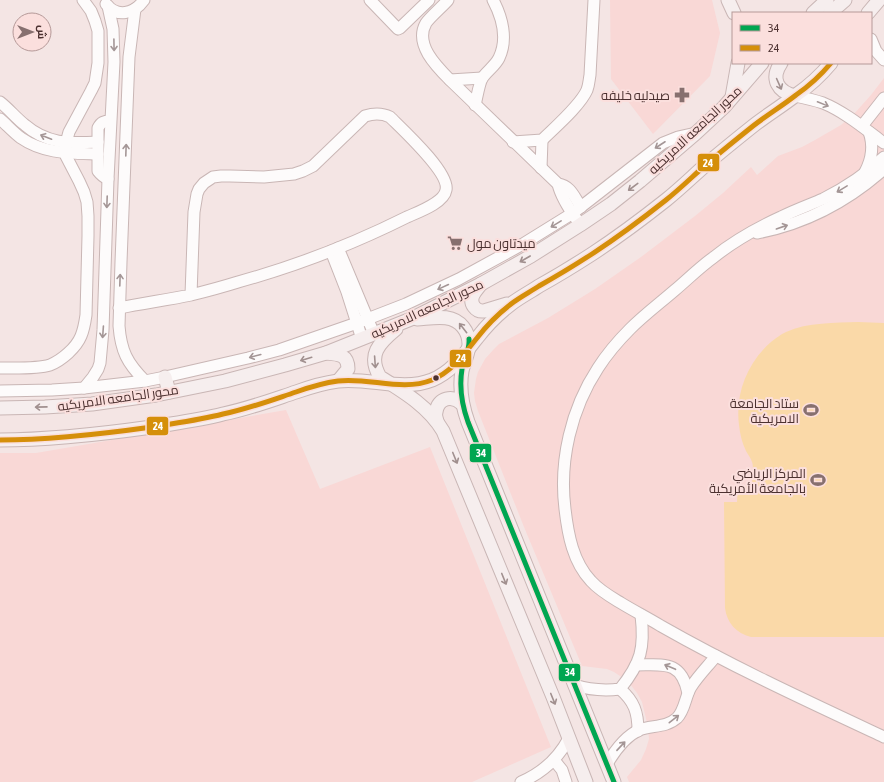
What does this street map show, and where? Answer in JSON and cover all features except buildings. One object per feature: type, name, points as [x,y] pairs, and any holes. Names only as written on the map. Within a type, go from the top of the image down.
[{"type":"main road","points":[[728,0],[734,12]]},
{"type":"main road","points":[[814,12],[827,0]]},
{"type":"main road","points":[[831,12],[846,0]]},
{"type":"main road","points":[[732,98],[738,64]]},
{"type":"main road","name":"محور الجامعه الامريكيه","points":[[0,408],[92,404],[156,395],[225,381],[285,366],[326,353],[408,320],[481,284],[531,256],[580,225],[640,181],[668,158],[732,98],[761,64]]},
{"type":"main road","points":[[780,64],[776,75],[778,86],[785,93],[795,96]]},
{"type":"main road","points":[[0,440],[74,437],[126,431],[207,418],[258,404],[318,384],[339,380],[358,380],[412,385],[434,379],[452,367],[500,312],[513,302],[566,271],[618,237],[667,199],[710,161],[766,116],[811,84],[830,64]]},
{"type":"main road","points":[[481,284],[472,299],[473,305],[478,310],[484,311],[513,302]]},
{"type":"main road","points":[[586,782],[443,432],[437,422],[415,400],[380,377],[377,372],[374,359],[378,346],[408,320],[443,317],[450,318],[456,320],[466,330],[469,337],[469,344],[464,360],[461,382],[462,404],[470,429],[614,782]]},
{"type":"main road","points":[[326,353],[340,355],[347,361],[348,369],[339,380]]},
{"type":"main road","points":[[165,377],[169,392]]},
{"type":"main road","points":[[437,422],[436,411],[441,402],[450,398],[459,401],[462,404]]},
{"type":"street","points":[[0,368],[44,366],[54,362],[74,348],[81,336],[84,326],[86,315],[88,244],[87,202],[82,186],[67,159],[66,148],[69,132],[95,83],[98,63],[98,31],[91,11],[83,0]]},
{"type":"street","points":[[106,3],[116,12],[126,13],[135,9],[144,0]]},
{"type":"street","points":[[370,0],[398,29],[429,0]]},
{"type":"street","points":[[448,0],[426,22],[423,30],[422,39],[428,55],[441,71],[513,142],[558,184],[569,189],[577,210],[580,225]]},
{"type":"street","points":[[475,105],[482,78],[495,64],[499,57],[502,44],[502,21],[494,0]]},
{"type":"street","points":[[513,142],[542,140],[579,102],[587,90],[590,75],[594,0]]},
{"type":"street","points":[[84,388],[98,369],[101,356],[104,308],[110,121],[114,62],[112,20],[106,3]]},
{"type":"street","points":[[135,9],[129,57],[119,308],[120,336],[123,351],[132,367],[145,381]]},
{"type":"street","points":[[872,41],[876,51],[884,60]]},
{"type":"street","points":[[450,80],[482,78]]},
{"type":"street","points":[[795,96],[824,104],[841,112],[884,143]]},
{"type":"street","points":[[865,129],[884,98]]},
{"type":"street","points":[[0,102],[33,131],[66,148],[98,154]]},
{"type":"street","points":[[119,308],[191,295],[256,277],[335,250],[384,228],[442,199],[447,190],[445,181],[437,168],[423,151],[390,117],[384,114],[370,114],[365,116],[314,166],[303,172],[264,177],[213,177],[204,183],[197,194],[194,212],[191,295]]},
{"type":"street","points":[[0,119],[21,138],[47,150],[98,142]]},
{"type":"street","points":[[108,179],[103,177],[98,170],[98,128],[102,122],[110,121]]},
{"type":"street","points":[[864,174],[871,156],[871,141],[865,129]]},
{"type":"street","points":[[0,391],[84,388],[145,381],[248,358],[368,319],[406,304],[458,280],[523,244],[577,210],[662,143],[678,137],[696,133]]},
{"type":"street","points":[[541,168],[542,140]]},
{"type":"street","points":[[884,157],[850,184],[822,199],[781,216],[724,249],[655,306],[623,336],[598,367],[582,397],[572,426],[566,456],[563,486],[566,516],[572,548],[584,573],[603,592],[641,615],[716,656],[884,737]]},
{"type":"street","points":[[745,236],[784,226],[831,206],[863,186],[884,169]]},
{"type":"street","points":[[335,250],[347,292],[368,319],[368,337]]},
{"type":"street","points":[[355,303],[357,323],[368,337]]},
{"type":"street","points":[[574,685],[597,690],[620,689],[629,677],[640,656],[643,637],[641,615]]},
{"type":"street","points":[[607,764],[614,752],[638,730],[665,724],[677,718],[683,710],[688,692],[716,656]]},
{"type":"street","points":[[636,664],[663,664],[674,668],[684,679],[688,692]]},
{"type":"street","points":[[620,689],[633,704],[637,717],[638,730]]},
{"type":"street","points":[[521,782],[538,773],[554,760],[565,746],[569,738]]},
{"type":"street","points":[[554,760],[562,770],[566,782]]},
{"type":"shaded area","points":[[610,0],[712,0],[720,33],[710,76],[653,134],[611,79]]},
{"type":"shaded area","points":[[884,78],[884,782],[629,782],[627,777],[641,760],[649,739],[648,727],[642,702],[630,684],[614,672],[607,669],[582,666],[524,527],[478,411],[474,393],[478,372],[485,359],[499,344],[548,318],[595,289],[641,257],[695,216],[751,167],[757,175],[778,156],[802,147],[841,125],[853,115]]},
{"type":"shaded area","name":"المركز الرياضي بالجامعة الأمريكية","points":[[858,322],[884,323],[884,637],[751,637],[741,633],[733,627],[730,623],[725,608],[724,502],[737,502],[738,486],[752,486],[753,464],[743,445],[738,413],[744,380],[755,359],[771,342],[784,333],[803,326]]},
{"type":"shaded area","points":[[286,410],[320,489],[430,447],[551,747],[472,782],[0,782],[0,453],[36,453]]},
{"type":"transit line","name":"24","points":[[0,440],[76,436],[133,430],[188,421],[242,410],[311,387],[338,381],[350,380],[409,385],[432,380],[452,367],[489,324],[514,301],[592,254],[639,221],[753,126],[806,88],[830,64]]},
{"type":"transit line","name":"34","points":[[469,339],[468,351],[462,369],[461,382],[466,416],[614,782]]},
{"type":"place","name":"صيدليه خليفه","points":[[682,95]]},
{"type":"place","name":"ميدتاون مول","points":[[455,243]]},
{"type":"place","name":"ستاد الجامعة الامريكية","points":[[811,410]]},
{"type":"place","name":"المركز الرياضي بالجامعة الأمريكية","points":[[818,480]]}]
